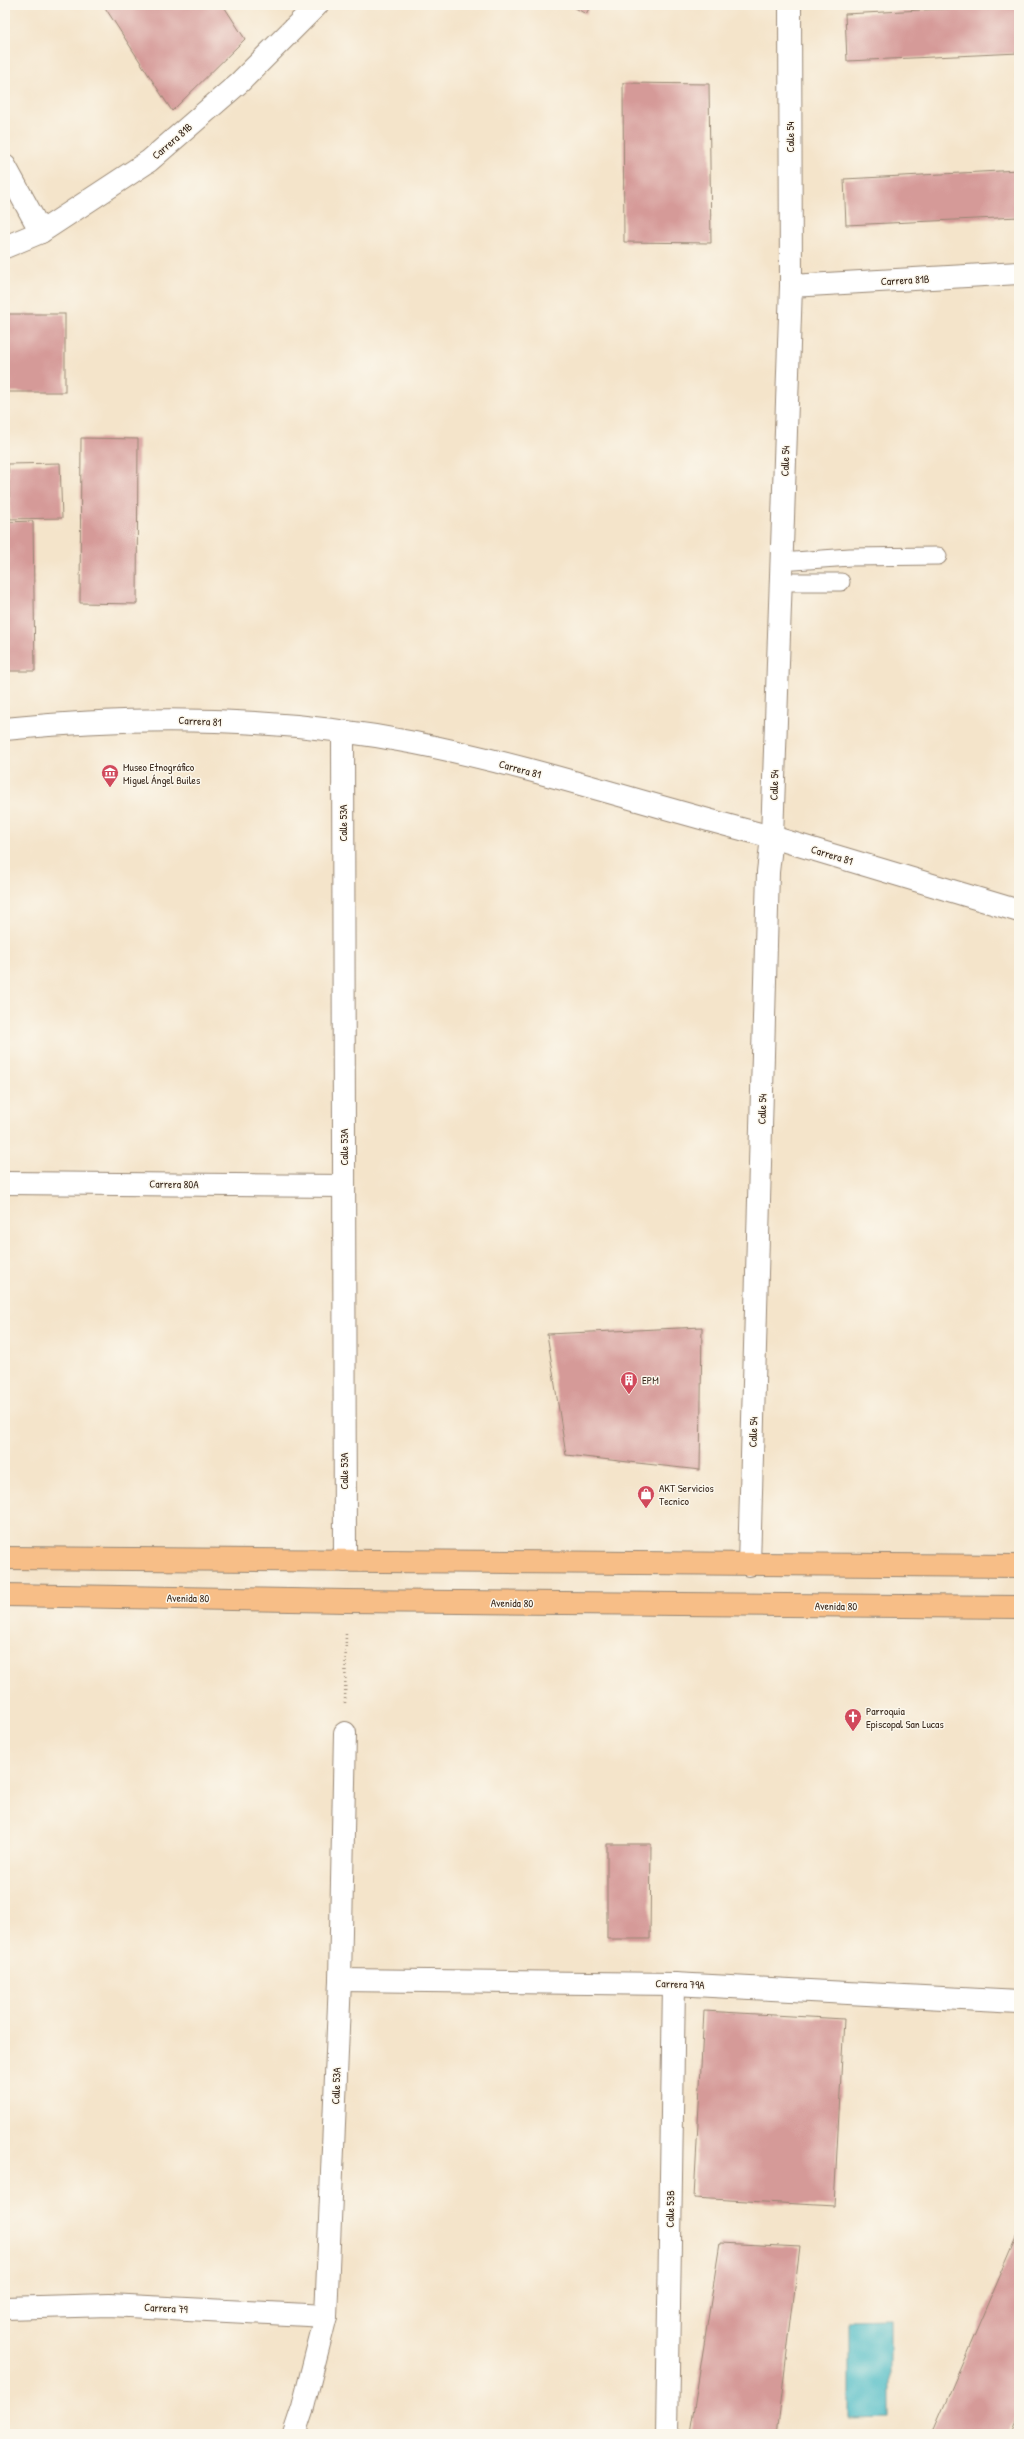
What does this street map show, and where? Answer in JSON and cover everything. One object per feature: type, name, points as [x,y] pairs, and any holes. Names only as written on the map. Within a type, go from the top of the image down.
[{"type":"main road","points":[[5,1558],[1019,1566]]},
{"type":"main road","name":"Avenida 80","points":[[5,1595],[346,1601],[1019,1608]]},
{"type":"street","name":"Carrera 81B","points":[[5,247],[41,232],[149,161],[240,82],[317,5]]},
{"type":"street","name":"Calle 54","points":[[749,1565],[768,872],[772,837],[791,286],[790,5]]},
{"type":"street","points":[[5,166],[41,232]]},
{"type":"street","name":"Carrera 81B","points":[[791,286],[1019,273]]},
{"type":"street","name":"Carrera 81","points":[[5,729],[153,719],[275,725],[415,743],[481,759],[772,837],[1019,911]]},
{"type":"street","name":"Calle 53A","points":[[342,733],[345,1561]]},
{"type":"street","name":"Carrera 80A","points":[[5,1183],[344,1186]]},
{"type":"street","name":"Calle 53A","points":[[294,2434],[303,2408],[326,2316],[340,1980],[345,1733]]},
{"type":"street","name":"Carrera 79A","points":[[340,1980],[674,1984],[1019,2002]]},
{"type":"street","name":"Calle 53B","points":[[667,2434],[674,1984]]},
{"type":"street","name":"Carrera 79","points":[[5,2308],[109,2305],[326,2316]]},
{"type":"lane","points":[[781,572],[850,557],[938,556]]},
{"type":"lane","points":[[781,572],[841,582]]},
{"type":"path","points":[[345,1733],[346,1630]]},
{"type":"water","points":[[890,2319],[890,2418],[849,2419],[849,2320]]},
{"type":"building","points":[[223,5],[245,39],[172,111],[104,6]]},
{"type":"building","points":[[570,5],[591,5],[586,14]]},
{"type":"building","points":[[1019,5],[1019,53],[847,61],[845,14]]},
{"type":"building","points":[[623,83],[709,84],[711,243],[624,242]]},
{"type":"building","points":[[1019,170],[1019,217],[846,225],[844,179]]},
{"type":"building","points":[[5,314],[65,314],[65,392],[5,392]]},
{"type":"building","points":[[81,438],[138,439],[137,604],[80,603]]},
{"type":"building","points":[[60,463],[62,518],[10,519],[8,464]]},
{"type":"building","points":[[33,521],[35,671],[5,671],[5,522]]},
{"type":"building","name":"EPM","points":[[702,1327],[700,1470],[566,1455],[547,1334]]},
{"type":"building","points":[[607,1844],[651,1844],[650,1939],[607,1939]]},
{"type":"building","points":[[704,2011],[844,2019],[834,2206],[694,2198]]},
{"type":"building","points":[[1019,2232],[1019,2411],[1009,2434],[932,2434]]},
{"type":"building","points":[[720,2243],[800,2247],[777,2434],[690,2434]]},
{"type":"place","name":"Museo Etnográfico Miguel Ángel Builes","points":[[110,788]]},
{"type":"place","name":"EPM","points":[[629,1395]]},
{"type":"place","name":"AKT Servicios Tecnico","points":[[646,1509]]},
{"type":"place","name":"Parroquia Episcopal San Lucas","points":[[853,1732]]}]
